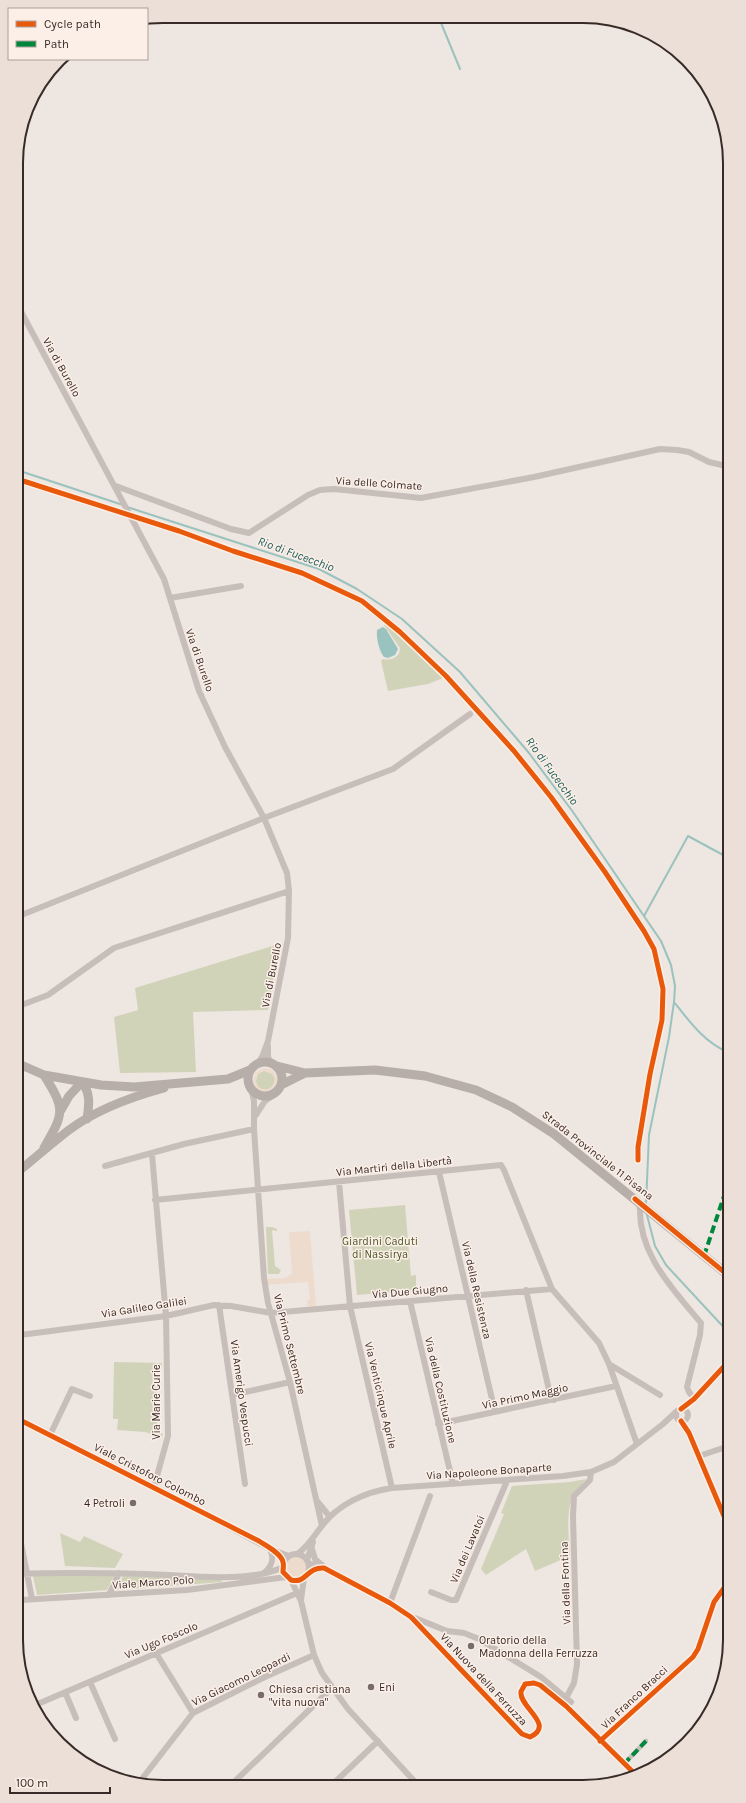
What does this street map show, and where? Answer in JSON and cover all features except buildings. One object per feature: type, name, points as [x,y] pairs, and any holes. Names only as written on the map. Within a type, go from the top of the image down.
[{"type":"main road","name":"Strada Provinciale 11 Pisana","points":[[258,1063],[274,1065],[305,1073],[356,1070],[397,1072],[446,1080],[476,1090],[512,1107],[534,1120],[638,1201],[723,1271]]},
{"type":"main road","points":[[23,1066],[44,1075],[82,1082],[134,1087],[228,1079],[250,1070],[258,1063]]},
{"type":"main road","points":[[274,1065],[282,1075],[281,1085]]},
{"type":"main road","points":[[250,1070],[247,1079],[251,1090]]},
{"type":"main road","name":"Strada Provinciale 11 Pisana","points":[[275,1094],[281,1085],[305,1073]]},
{"type":"main road","points":[[44,1075],[55,1093],[61,1110]]},
{"type":"main road","points":[[228,1079],[244,1084],[258,1095],[265,1097],[275,1094]]},
{"type":"main road","points":[[42,1151],[57,1125],[61,1110],[69,1096],[82,1082]]},
{"type":"main road","points":[[82,1082],[88,1089],[90,1099],[87,1119]]},
{"type":"main road","points":[[23,1168],[70,1129],[115,1104],[142,1094],[186,1083]]},
{"type":"street","name":"Via di Burello","points":[[23,315],[116,486],[128,512],[164,579],[196,684],[211,721],[264,818],[286,873],[289,891],[288,938],[268,1040],[262,1057],[258,1063]]},
{"type":"street","name":"Via delle Colmate","points":[[116,486],[231,529],[249,533],[308,495],[320,490],[334,489],[421,498],[520,480],[660,449],[689,452],[709,462],[723,465]]},
{"type":"street","points":[[170,598],[241,586]]},
{"type":"street","points":[[23,914],[264,818],[393,769],[470,714]]},
{"type":"street","points":[[23,1004],[48,995],[114,948],[174,927],[289,891]]},
{"type":"street","name":"Via di Burello","points":[[268,1040],[268,1057],[274,1065]]},
{"type":"street","points":[[251,1090],[255,1116],[254,1130],[259,1189]]},
{"type":"street","points":[[255,1116],[260,1107],[275,1094]]},
{"type":"street","points":[[105,1166],[184,1144],[254,1130]]},
{"type":"street","name":"Via Marie Curie","points":[[152,1154],[166,1316],[168,1436],[154,1487]]},
{"type":"street","name":"Via Martiri della Libertà","points":[[155,1200],[440,1172],[496,1165],[502,1166],[552,1288]]},
{"type":"street","name":"Via della Resistenza","points":[[440,1172],[495,1412]]},
{"type":"street","name":"Via Venticinque Aprile","points":[[339,1182],[350,1306],[392,1488]]},
{"type":"street","name":"Via Primo Settembre","points":[[259,1189],[265,1280],[271,1313],[290,1382],[322,1526]]},
{"type":"street","points":[[638,1201],[640,1224],[648,1251],[655,1265],[701,1323],[700,1335],[687,1387],[694,1398]]},
{"type":"street","points":[[552,1288],[599,1343],[638,1444]]},
{"type":"street","name":"Via Due Giugno","points":[[271,1313],[552,1288]]},
{"type":"street","points":[[526,1290],[550,1394],[554,1400]]},
{"type":"street","name":"Via della Costituzione","points":[[410,1301],[453,1484]]},
{"type":"street","name":"Via Galileo Galilei","points":[[23,1335],[166,1316],[219,1305],[271,1313]]},
{"type":"street","name":"Via Amerigo Vespucci","points":[[219,1305],[245,1484]]},
{"type":"street","points":[[608,1364],[660,1396]]},
{"type":"street","name":"Via Napoleone Bonaparte","points":[[297,1554],[304,1549],[330,1517],[360,1496],[372,1492],[392,1488],[563,1476],[591,1472],[614,1462],[694,1398],[723,1367]]},
{"type":"street","points":[[232,1396],[290,1382]]},
{"type":"street","name":"Via Primo Maggio","points":[[438,1424],[616,1386]]},
{"type":"street","points":[[50,1435],[72,1389],[90,1396]]},
{"type":"street","name":"Via Napoleone Bonaparte","points":[[663,1424],[685,1420],[688,1416],[694,1398]]},
{"type":"street","points":[[689,1433],[688,1416],[686,1410],[679,1410],[676,1416],[689,1433],[723,1514]]},
{"type":"street","name":"Viale Cristoforo Colombo","points":[[23,1422],[154,1487],[270,1549],[289,1556]]},
{"type":"street","points":[[698,1456],[723,1448]]},
{"type":"street","name":"Via della Fontina","points":[[411,1617],[447,1631],[464,1633],[479,1639],[541,1677],[568,1700],[574,1683],[578,1664],[573,1516],[574,1496],[590,1480],[591,1472]]},
{"type":"street","name":"Via dei Lavatoi","points":[[431,1592],[451,1600],[456,1600],[507,1481]]},
{"type":"street","points":[[390,1603],[430,1496]]},
{"type":"street","name":"Via Primo Settembre","points":[[317,1500],[330,1517]]},
{"type":"street","name":"Via Napoleone Bonaparte","points":[[308,1561],[311,1546],[317,1533]]},
{"type":"street","points":[[311,1546],[315,1559],[324,1568]]},
{"type":"street","points":[[264,1572],[271,1565],[273,1560],[270,1549]]},
{"type":"street","name":"Viale Cristoforo Colombo","points":[[270,1549],[283,1565]]},
{"type":"street","points":[[309,1571],[308,1561],[297,1554],[289,1556],[283,1565],[301,1601],[314,1655],[322,1673],[348,1708],[413,1780]]},
{"type":"street","name":"Via Nuova della Ferruzza","points":[[308,1561],[390,1603],[411,1617],[522,1734],[530,1737],[537,1734],[539,1730],[537,1718],[521,1697],[521,1691],[525,1684],[534,1683],[540,1685],[566,1706],[600,1741]]},
{"type":"street","name":"Viale Marco Polo","points":[[24,1574],[78,1572],[224,1578],[264,1572],[283,1565]]},
{"type":"street","points":[[301,1601],[304,1578],[309,1571],[324,1568]]},
{"type":"street","points":[[109,1595],[119,1573]]},
{"type":"street","points":[[24,1574],[32,1599]]},
{"type":"street","points":[[289,1578],[295,1581],[304,1578]]},
{"type":"street","name":"Viale Marco Polo","points":[[23,1600],[225,1586],[289,1578]]},
{"type":"street","points":[[714,1602],[723,1590]]},
{"type":"street","name":"Via Ugo Foscolo","points":[[38,1704],[297,1593]]},
{"type":"street","points":[[156,1653],[193,1713]]},
{"type":"street","name":"Via Giacomo Leopardi","points":[[142,1778],[193,1713],[265,1677],[314,1655]]},
{"type":"street","name":"Via Franco Bracci","points":[[600,1741],[680,1668]]},
{"type":"street","points":[[90,1682],[114,1739]]},
{"type":"street","points":[[236,1780],[332,1688]]},
{"type":"street","points":[[65,1692],[76,1718]]},
{"type":"street","points":[[337,1780],[378,1741]]},
{"type":"street","points":[[600,1741],[632,1771]]},
{"type":"street","points":[[624,1764],[646,1741]]},
{"type":"green space","points":[[386,622],[443,678],[428,684],[388,691],[381,661],[383,659],[395,658],[399,654],[400,648],[384,625]]},
{"type":"green space","points":[[279,944],[268,1010],[193,1012],[196,1072],[120,1073],[114,1017],[138,1010],[135,988]]},
{"type":"green space","points":[[265,1070],[272,1073],[275,1080],[272,1087],[265,1090],[258,1087],[255,1080],[258,1073]]},
{"type":"green space","name":"Giardini Caduti di Nassirya","points":[[405,1205],[411,1276],[416,1275],[416,1290],[357,1295],[349,1210]]},
{"type":"green space","points":[[266,1227],[277,1229],[277,1231],[272,1230],[275,1266],[281,1270],[279,1274],[268,1274]]},
{"type":"green space","points":[[114,1362],[162,1363],[162,1366],[156,1366],[157,1432],[163,1434],[162,1437],[145,1432],[117,1430],[118,1419],[113,1419]]},
{"type":"green space","points":[[586,1479],[574,1494],[569,1508],[568,1524],[570,1556],[535,1571],[526,1549],[486,1575],[481,1569],[504,1514],[501,1513],[512,1486],[570,1482]]},
{"type":"green space","points":[[60,1533],[80,1542],[84,1536],[123,1554],[115,1568],[65,1566]]},
{"type":"green space","points":[[33,1576],[114,1576],[107,1590],[37,1595]]},
{"type":"green space","points":[[123,1576],[221,1579],[222,1582],[116,1590]]},
{"type":"shaded area","points":[[263,1068],[272,1069],[278,1078],[275,1089],[268,1093],[258,1091],[253,1083],[255,1073]],"holes":[[[264,1071],[272,1074],[275,1079],[272,1087],[267,1090],[259,1088],[256,1082],[258,1074]]]},
{"type":"shaded area","points":[[310,1231],[316,1306],[308,1307],[307,1300],[310,1299],[308,1282],[265,1285],[265,1279],[286,1278],[292,1273],[289,1232]]},
{"type":"shaded area","points":[[296,1553],[307,1557],[311,1568],[307,1579],[296,1583],[285,1579],[281,1568],[285,1557]]},
{"type":"water","points":[[383,627],[386,629],[398,649],[395,655],[388,658],[384,657],[382,654],[377,640],[377,630]]},
{"type":"waterway","points":[[441,23],[460,69]]},
{"type":"waterway","name":"Rio di Fucecchio","points":[[23,472],[123,505]]},
{"type":"waterway","name":"Rio di Fucecchio","points":[[127,507],[319,569],[357,589],[402,619],[460,672],[529,753],[573,812],[661,941],[671,965],[675,986],[669,1037],[649,1135],[646,1204]]},
{"type":"waterway","points":[[644,916],[688,836],[723,855]]},
{"type":"waterway","points":[[674,1002],[705,1037],[723,1050]]},
{"type":"waterway","name":"Rio di Fucecchio","points":[[647,1215],[655,1246],[666,1265],[723,1327]]},
{"type":"marked path","points":[[704,1256],[723,1199]]},
{"type":"marked path","points":[[624,1764],[646,1741]]},
{"type":"cycle path","points":[[23,481],[179,531],[233,551],[302,573],[362,601],[400,632],[446,676],[514,751],[551,797],[605,872],[644,931],[654,949],[663,989],[662,1020],[650,1074],[638,1147],[638,1160]]},
{"type":"cycle path","points":[[635,1199],[723,1271]]},
{"type":"cycle path","points":[[681,1409],[694,1399],[723,1368]]},
{"type":"cycle path","points":[[681,1421],[689,1433],[723,1514]]},
{"type":"cycle path","points":[[23,1422],[259,1541],[273,1550],[282,1559],[283,1572],[291,1580],[300,1580],[310,1572],[318,1568],[324,1568],[390,1603],[411,1617],[522,1734],[530,1737],[537,1732],[539,1727],[538,1721],[525,1704],[521,1691],[525,1684],[534,1683],[540,1685],[566,1706],[632,1771]]},
{"type":"cycle path","points":[[600,1741],[693,1657],[698,1649],[714,1602],[723,1589]]},
{"type":"place","name":"4 Petroli","points":[[133,1503]]},
{"type":"place","name":"Oratorio della Madonna della Ferruzza","points":[[471,1646]]},
{"type":"place","name":"Eni","points":[[371,1687]]},
{"type":"place","name":"Chiesa cristiana \"vita nuova\"","points":[[261,1695]]}]
